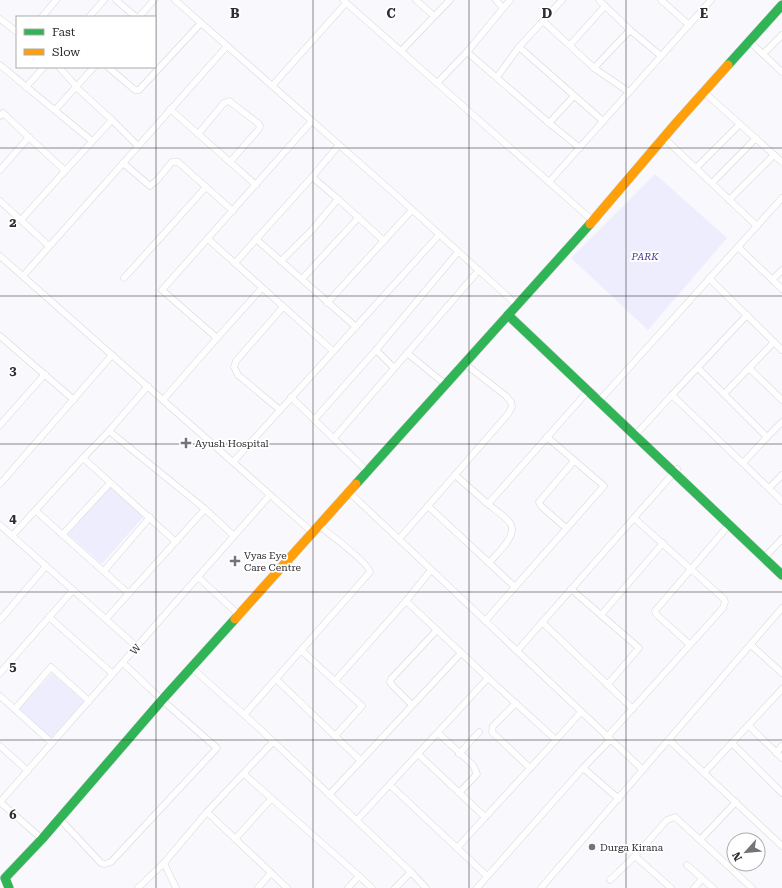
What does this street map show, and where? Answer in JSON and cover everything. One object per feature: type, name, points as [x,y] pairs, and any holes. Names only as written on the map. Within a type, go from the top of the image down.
[{"type":"street","points":[[43,16],[56,0]]},
{"type":"street","points":[[90,16],[104,0]]},
{"type":"street","points":[[116,0],[135,16]]},
{"type":"street","points":[[140,16],[154,0]]},
{"type":"street","points":[[175,0],[479,270],[512,310],[588,391],[601,400],[638,432],[729,525],[782,568]]},
{"type":"street","points":[[416,0],[434,16]]},
{"type":"street","points":[[401,51],[450,0]]},
{"type":"street","points":[[496,0],[503,8]]},
{"type":"street","points":[[436,83],[467,52],[510,0]]},
{"type":"street","points":[[497,77],[519,47],[562,0]]},
{"type":"street","points":[[599,0],[630,30],[661,56]]},
{"type":"street","points":[[661,0],[689,25]]},
{"type":"street","points":[[549,182],[711,0]]},
{"type":"street","points":[[272,86],[345,1],[593,221]]},
{"type":"street","points":[[9,888],[2,879],[42,839],[238,614],[593,221],[704,92],[782,5]]},
{"type":"street","points":[[570,45],[605,6]]},
{"type":"street","points":[[0,19],[16,31]]},
{"type":"street","points":[[543,22],[594,68],[629,92]]},
{"type":"street","points":[[109,68],[135,90],[139,90],[200,23]]},
{"type":"street","points":[[594,68],[630,30]]},
{"type":"street","points":[[763,54],[782,35]]},
{"type":"street","points":[[749,41],[782,72]]},
{"type":"street","points":[[23,276],[227,46]]},
{"type":"street","points":[[519,47],[603,121]]},
{"type":"street","points":[[467,52],[580,148]]},
{"type":"street","points":[[0,65],[92,141]]},
{"type":"street","points":[[26,87],[43,68]]},
{"type":"street","points":[[60,68],[76,86],[138,146]]},
{"type":"street","points":[[54,110],[93,68]]},
{"type":"street","points":[[704,92],[782,162]]},
{"type":"street","points":[[549,123],[574,96]]},
{"type":"street","points":[[198,134],[224,102],[229,101],[259,124],[259,129],[230,162]]},
{"type":"street","points":[[170,109],[256,185]]},
{"type":"street","points":[[1,114],[29,137],[65,171]]},
{"type":"street","points":[[21,220],[112,120]]},
{"type":"street","points":[[217,338],[162,290],[312,121]]},
{"type":"street","points":[[696,168],[740,124]]},
{"type":"street","points":[[0,170],[29,137]]},
{"type":"street","points":[[664,138],[757,226]]},
{"type":"street","points":[[712,183],[756,138]]},
{"type":"street","points":[[235,263],[339,145]]},
{"type":"street","points":[[729,200],[774,155]]},
{"type":"street","points":[[123,163],[150,186],[172,162],[176,161],[233,211]]},
{"type":"street","points":[[312,177],[359,217],[384,241]]},
{"type":"street","points":[[124,278],[206,187]]},
{"type":"street","points":[[601,400],[782,198]]},
{"type":"street","points":[[281,261],[312,230],[338,199]]},
{"type":"street","points":[[0,201],[49,246]]},
{"type":"street","points":[[328,303],[412,210]]},
{"type":"street","points":[[302,279],[359,217]]},
{"type":"street","points":[[233,462],[439,235]]},
{"type":"street","points":[[208,239],[333,352]]},
{"type":"street","points":[[256,239],[356,327]]},
{"type":"street","points":[[738,247],[782,289]]},
{"type":"street","points":[[314,420],[376,350],[458,252]]},
{"type":"street","points":[[0,256],[270,495],[360,559],[369,568],[370,571],[244,715]]},
{"type":"street","points":[[334,438],[479,270]]},
{"type":"street","points":[[772,280],[782,270]]},
{"type":"street","points":[[709,278],[782,350]]},
{"type":"street","points":[[163,400],[262,288]]},
{"type":"street","points":[[280,410],[238,375],[234,367],[236,361],[283,307]]},
{"type":"street","points":[[512,310],[601,400],[766,556],[782,575]]},
{"type":"street","points":[[638,432],[747,315]]},
{"type":"street","points":[[0,336],[74,400]]},
{"type":"street","points":[[724,394],[774,342]]},
{"type":"street","points":[[376,350],[394,368]]},
{"type":"street","points":[[408,353],[445,384]]},
{"type":"street","points":[[0,484],[112,355]]},
{"type":"street","points":[[399,539],[508,414],[512,407],[511,402],[506,396],[464,363]]},
{"type":"street","points":[[698,368],[768,437]]},
{"type":"street","points":[[749,368],[782,400]]},
{"type":"street","points":[[0,425],[45,374]]},
{"type":"street","points":[[12,536],[82,458],[109,431],[148,386]]},
{"type":"street","points":[[488,504],[588,391]]},
{"type":"street","points":[[672,395],[782,501]]},
{"type":"street","points":[[291,397],[367,471]]},
{"type":"street","points":[[743,463],[782,422]]},
{"type":"street","points":[[109,431],[205,509],[234,536]]},
{"type":"street","points":[[485,621],[604,486],[547,437]]},
{"type":"street","points":[[82,458],[150,517],[176,542]]},
{"type":"street","points":[[566,528],[541,506],[539,502],[574,461]]},
{"type":"street","points":[[516,651],[675,470]]},
{"type":"street","points":[[455,475],[510,523],[513,529],[511,537],[489,563]]},
{"type":"street","points":[[769,488],[782,475]]},
{"type":"street","points":[[62,534],[110,483]]},
{"type":"street","points":[[348,491],[643,770]]},
{"type":"street","name":"W","points":[[0,802],[270,495]]},
{"type":"street","points":[[428,506],[515,587]]},
{"type":"street","points":[[106,619],[205,509]]},
{"type":"street","points":[[36,510],[129,594]]},
{"type":"street","points":[[104,571],[150,517]]},
{"type":"street","points":[[477,888],[583,768],[689,644],[723,608],[725,602],[724,599],[634,518]]},
{"type":"street","points":[[0,525],[137,647]]},
{"type":"street","points":[[689,644],[656,614],[655,611],[729,525]]},
{"type":"street","points":[[766,556],[782,539]]},
{"type":"street","points":[[601,616],[663,544]]},
{"type":"street","points":[[0,620],[46,566]]},
{"type":"street","points":[[335,681],[406,602],[431,570]]},
{"type":"street","points":[[198,577],[238,614]]},
{"type":"street","points":[[0,674],[73,590]]},
{"type":"street","points":[[570,590],[639,648],[607,685]]},
{"type":"street","points":[[406,602],[556,740]]},
{"type":"street","points":[[541,888],[782,608]]},
{"type":"street","points":[[50,617],[113,674]]},
{"type":"street","points":[[542,622],[633,709]]},
{"type":"street","points":[[412,705],[392,685],[390,679],[437,630]]},
{"type":"street","points":[[751,645],[782,673]]},
{"type":"street","points":[[301,650],[362,706],[335,736]]},
{"type":"street","points":[[329,795],[461,652]]},
{"type":"street","points":[[59,818],[100,863],[105,864],[111,862],[217,748],[162,700],[123,663]]},
{"type":"street","points":[[15,709],[51,667],[89,701]]},
{"type":"street","points":[[191,667],[357,820],[426,888]]},
{"type":"street","points":[[357,820],[438,734],[488,678]]},
{"type":"street","points":[[276,679],[361,760]]},
{"type":"street","points":[[704,773],[782,689]]},
{"type":"street","points":[[0,696],[52,743]]},
{"type":"street","points":[[516,703],[493,726],[492,732],[530,768]]},
{"type":"street","points":[[456,848],[581,712]]},
{"type":"street","points":[[748,726],[782,758]]},
{"type":"street","points":[[459,754],[479,732]]},
{"type":"street","points":[[438,734],[473,766],[477,774],[459,793]]},
{"type":"street","points":[[669,740],[782,846]]},
{"type":"street","points":[[138,888],[164,863],[207,812],[274,742]]},
{"type":"street","points":[[732,743],[782,793]]},
{"type":"street","points":[[0,746],[28,771]]},
{"type":"street","points":[[776,753],[782,746]]},
{"type":"street","points":[[418,754],[485,817]]},
{"type":"street","points":[[583,768],[618,799]]},
{"type":"street","points":[[244,774],[372,888]]},
{"type":"street","points":[[390,785],[487,876]]},
{"type":"street","points":[[235,839],[271,798]]},
{"type":"street","points":[[0,802],[42,839]]},
{"type":"street","points":[[700,840],[736,802]]},
{"type":"street","points":[[207,812],[287,888]]},
{"type":"street","points":[[610,880],[635,856],[667,820],[671,817],[675,817],[752,888]]},
{"type":"street","points":[[635,856],[671,888]]},
{"type":"street","points":[[164,863],[176,888]]},
{"type":"street","points":[[687,865],[713,888]]},
{"type":"street","points":[[395,888],[411,872]]},
{"type":"street","points":[[258,888],[271,873]]},
{"type":"street","points":[[348,888],[359,876]]},
{"type":"street","points":[[694,888],[702,879]]},
{"type":"green space","name":"PARK","points":[[655,174],[727,238],[648,330],[571,258]]},
{"type":"green space","points":[[111,486],[144,516],[102,564],[68,534]]},
{"type":"green space","points":[[52,673],[84,701],[51,738],[19,709]]},
{"type":"traffic: fast","points":[[728,65],[782,5]]},
{"type":"traffic: fast","points":[[356,484],[590,224]]},
{"type":"traffic: fast","points":[[508,315],[782,575]]},
{"type":"traffic: fast","points":[[9,888],[5,878],[42,839],[162,700],[235,619]]},
{"type":"traffic: slow","points":[[590,224],[728,65]]},
{"type":"traffic: slow","points":[[235,619],[356,484]]},
{"type":"place","name":"Ayush Hospital","points":[[186,443]]},
{"type":"place","name":"Vyas Eye Care Centre","points":[[235,561]]},
{"type":"place","name":"Durga Kirana","points":[[592,847]]}]
